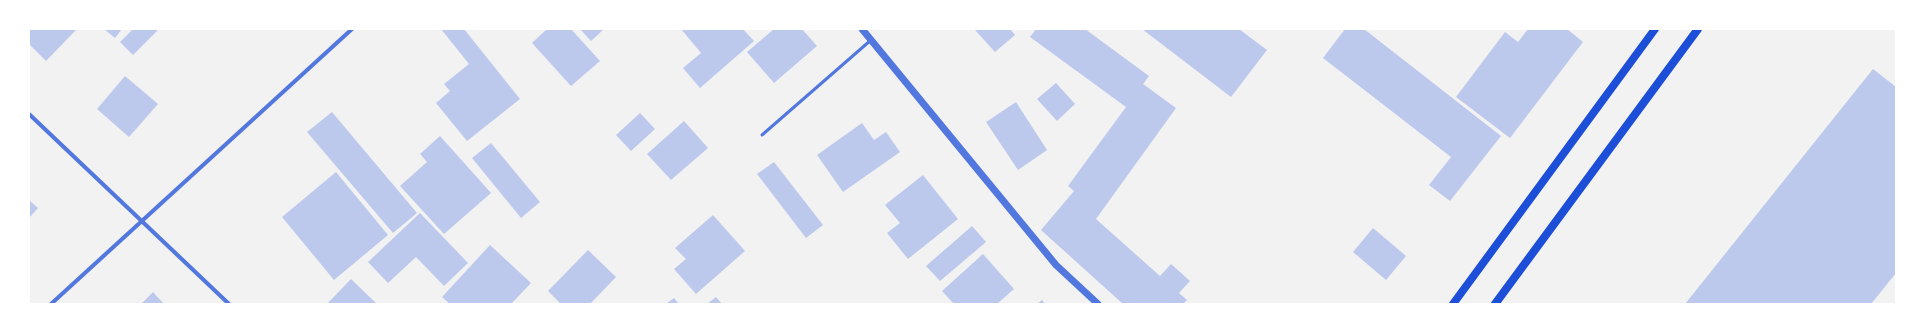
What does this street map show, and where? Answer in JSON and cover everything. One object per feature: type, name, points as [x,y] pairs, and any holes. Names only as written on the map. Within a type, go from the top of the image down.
[{"type":"main road","points":[[1453,304],[1655,29]]},
{"type":"main road","points":[[1495,304],[1698,29]]},
{"type":"street","points":[[51,304],[352,29]]},
{"type":"street","points":[[862,29],[1056,265],[1098,304]]},
{"type":"street","points":[[29,114],[229,304]]},
{"type":"lane","points":[[762,135],[871,40]]},
{"type":"building","points":[[29,29],[77,29],[46,61],[29,44]]},
{"type":"building","points":[[104,29],[122,29],[115,38]]},
{"type":"building","points":[[133,29],[159,29],[133,55],[120,42]]},
{"type":"building","points":[[441,29],[464,29],[520,99],[467,141],[436,103],[450,91],[444,84],[469,64]]},
{"type":"building","points":[[547,29],[571,29],[600,61],[571,86],[532,43]]},
{"type":"building","points":[[580,29],[604,29],[591,41]]},
{"type":"building","points":[[681,29],[743,29],[754,41],[700,88],[683,68],[701,53]]},
{"type":"building","points":[[774,29],[802,29],[817,46],[774,83],[747,52]]},
{"type":"building","points":[[974,29],[1010,29],[1015,35],[995,52]]},
{"type":"building","points":[[1036,29],[1085,29],[1149,76],[1143,84],[1176,108],[1096,219],[1160,276],[1171,264],[1190,281],[1179,293],[1187,300],[1183,304],[1123,304],[1041,230],[1074,191],[1068,186],[1126,107],[1030,37]]},
{"type":"building","points":[[1142,29],[1239,29],[1267,50],[1231,97]]},
{"type":"building","points":[[1345,29],[1364,29],[1501,136],[1450,201],[1429,185],[1451,157],[1323,58]]},
{"type":"building","points":[[1528,29],[1567,29],[1583,42],[1510,138],[1456,97],[1505,32],[1518,42]]},
{"type":"building","points":[[1873,69],[1896,87],[1896,273],[1871,304],[1685,304]]},
{"type":"building","points":[[125,76],[158,104],[129,137],[97,109]]},
{"type":"building","points":[[1056,83],[1075,104],[1057,121],[1037,99]]},
{"type":"building","points":[[1016,102],[1047,150],[1018,170],[986,122]]},
{"type":"building","points":[[332,112],[417,213],[393,233],[307,132]]},
{"type":"building","points":[[640,113],[655,129],[631,151],[616,135]]},
{"type":"building","points":[[684,121],[708,148],[671,180],[647,154]]},
{"type":"building","points":[[862,123],[874,140],[886,132],[900,152],[843,192],[817,155]]},
{"type":"building","points":[[440,136],[491,193],[444,234],[400,186],[427,162],[420,154]]},
{"type":"building","points":[[491,143],[540,202],[521,218],[472,158]]},
{"type":"building","points":[[774,162],[823,225],[806,238],[757,174]]},
{"type":"building","points":[[336,172],[388,235],[334,280],[282,217]]},
{"type":"building","points":[[923,175],[958,219],[908,259],[887,233],[900,223],[885,205]]},
{"type":"building","points":[[29,200],[38,208],[29,218]]},
{"type":"building","points":[[420,213],[468,263],[444,286],[416,257],[388,283],[368,262]]},
{"type":"building","points":[[713,215],[745,251],[696,294],[674,269],[686,259],[675,248]]},
{"type":"building","points":[[972,226],[986,242],[940,281],[926,266]]},
{"type":"building","points":[[1373,228],[1406,256],[1386,280],[1353,252]]},
{"type":"building","points":[[490,245],[531,283],[511,304],[450,304],[442,297]]},
{"type":"building","points":[[588,250],[616,277],[590,304],[561,304],[548,291]]},
{"type":"building","points":[[983,254],[1014,289],[997,304],[954,304],[942,291]]},
{"type":"building","points":[[351,279],[377,304],[327,304]]},
{"type":"building","points":[[153,292],[164,304],[141,304]]},
{"type":"building","points":[[716,297],[722,304],[707,304]]},
{"type":"building","points":[[674,298],[679,304],[666,304]]},
{"type":"building","points":[[1042,300],[1045,304],[1037,304]]}]
